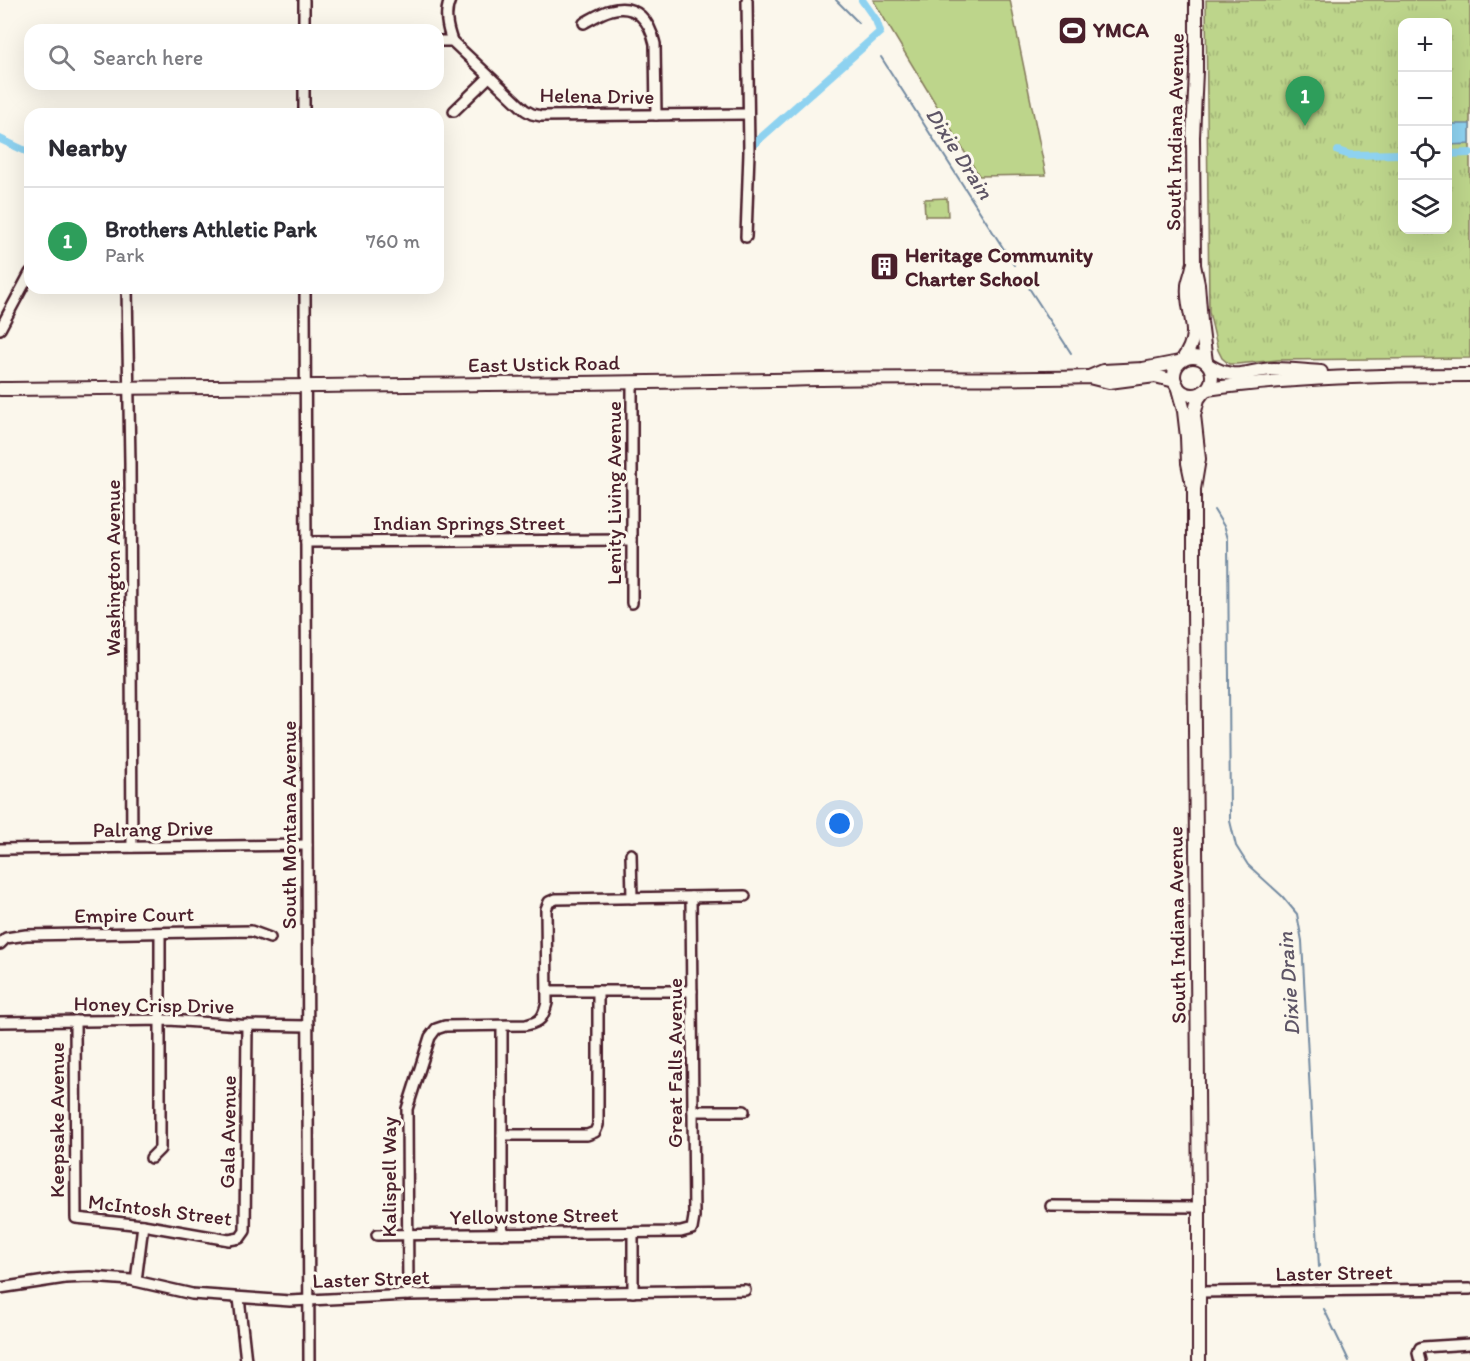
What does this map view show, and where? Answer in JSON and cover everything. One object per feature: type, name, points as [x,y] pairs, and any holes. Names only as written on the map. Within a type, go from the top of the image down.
[{"type":"main road","name":"South Indiana Avenue","points":[[1196,0],[1193,137],[1194,265],[1208,364]]},
{"type":"main road","name":"South Indiana Avenue","points":[[1181,361],[1191,349],[1194,339],[1188,284],[1194,265]]},
{"type":"main road","points":[[1208,364],[1212,375],[1210,385],[1205,390],[1199,394],[1189,394],[1180,389],[1176,383],[1175,371],[1181,361],[1193,357],[1198,357],[1225,373],[1235,375],[1270,369],[1292,369],[1364,376]]},
{"type":"main road","name":"East Ustick Road","points":[[1089,377],[1103,371],[1143,369],[1181,361]]},
{"type":"main road","points":[[1205,390],[1290,380],[1364,376],[1470,375]]},
{"type":"main road","name":"East Ustick Road","points":[[0,389],[1089,377],[1109,382],[1155,376],[1176,383]]},
{"type":"main road","name":"South Indiana Avenue","points":[[1176,383],[1184,411],[1188,463],[1194,489]]},
{"type":"main road","name":"South Indiana Avenue","points":[[1199,1361],[1194,489],[1199,459],[1194,415],[1198,399],[1205,390]]},
{"type":"street","points":[[304,0],[304,24]]},
{"type":"street","points":[[444,41],[452,41],[447,27],[450,0]]},
{"type":"street","points":[[746,237],[749,152],[747,0]]},
{"type":"street","points":[[584,23],[609,10],[621,8],[641,16],[649,24],[655,44],[656,115]]},
{"type":"street","name":"Helena Drive","points":[[452,41],[532,114],[541,116],[748,114]]},
{"type":"street","points":[[454,111],[489,77]]},
{"type":"street","points":[[304,90],[304,108]]},
{"type":"street","points":[[0,329],[24,284]]},
{"type":"street","name":"Washington Avenue","points":[[127,294],[132,847]]},
{"type":"street","name":"South Montana Avenue","points":[[305,294],[309,1361]]},
{"type":"street","name":"Lenity Living Avenue","points":[[632,382],[632,603]]},
{"type":"street","name":"Indian Springs Street","points":[[306,542],[632,540]]},
{"type":"street","name":"Palrang Drive","points":[[0,849],[307,845]]},
{"type":"street","points":[[631,854],[632,898]]},
{"type":"street","points":[[502,1234],[502,1026],[536,1023],[543,1015],[547,1003],[546,909],[549,902],[556,899],[745,896]]},
{"type":"street","name":"Great Falls Avenue","points":[[692,897],[694,1217],[692,1229]]},
{"type":"street","name":"Empire Court","points":[[0,944],[6,938],[27,935],[251,931],[270,938]]},
{"type":"street","points":[[151,1158],[160,1149],[160,933]]},
{"type":"street","points":[[547,992],[692,992]]},
{"type":"street","points":[[502,1135],[587,1135],[595,1132],[598,1125],[598,992]]},
{"type":"street","name":"Honey Crisp Drive","points":[[0,1022],[160,1020],[308,1026]]},
{"type":"street","name":"Keepsake Avenue","points":[[75,1021],[76,1218]]},
{"type":"street","name":"Gala Avenue","points":[[240,1238],[245,1232],[247,1025]]},
{"type":"street","name":"Kalispell Way","points":[[408,1295],[406,1109],[430,1037],[436,1029],[445,1026],[502,1026]]},
{"type":"street","points":[[693,1111],[744,1111]]},
{"type":"street","points":[[1051,1206],[1199,1207]]},
{"type":"street","name":"McIntosh Street","points":[[76,1218],[143,1225],[229,1240],[240,1238]]},
{"type":"street","points":[[136,1281],[143,1225]]},
{"type":"street","name":"Yellowstone Street","points":[[377,1235],[633,1233],[681,1232],[692,1229]]},
{"type":"street","points":[[633,1233],[633,1292]]},
{"type":"street","name":"Laster Street","points":[[0,1288],[65,1278],[90,1277],[136,1281],[192,1294],[290,1301],[408,1295],[746,1290]]},
{"type":"street","name":"Laster Street","points":[[1199,1292],[1470,1289]]},
{"type":"street","points":[[239,1298],[246,1361]]},
{"type":"street","points":[[1420,1361],[1418,1353],[1420,1348],[1470,1344]]},
{"type":"green space","points":[[873,0],[1010,0],[1046,175],[979,176]]},
{"type":"green space","points":[[1206,0],[1470,0],[1470,358],[1278,360],[1229,364],[1218,350],[1209,312]]},
{"type":"green space","points":[[947,198],[948,216],[925,216],[924,199]]},
{"type":"water","points":[[1452,124],[1470,124],[1470,144],[1452,145]]},
{"type":"waterway","name":"Dixie Drain","points":[[836,0],[859,23]]},
{"type":"waterway","points":[[755,143],[880,32],[876,20],[862,0]]},
{"type":"waterway","name":"Dixie Drain","points":[[881,57],[1014,265]]},
{"type":"waterway","points":[[0,139],[24,150]]},
{"type":"waterway","points":[[1338,151],[1350,155],[1398,154]]},
{"type":"waterway","points":[[1452,154],[1470,153]]},
{"type":"waterway","name":"Dixie Drain","points":[[1029,288],[1071,353]]},
{"type":"waterway","name":"Dixie Drain","points":[[1214,510],[1225,528],[1228,539],[1230,821],[1236,846],[1248,865],[1282,896],[1297,914],[1302,941],[1319,1267]]},
{"type":"waterway","name":"Dixie Drain","points":[[1324,1309],[1349,1361]]},
{"type":"place","name":"YMCA","points":[[1072,30]]},
{"type":"place","name":"Brothers Athletic Park","points":[[1305,126]]},
{"type":"place","name":"Heritage Community Charter School","points":[[884,267]]}]
